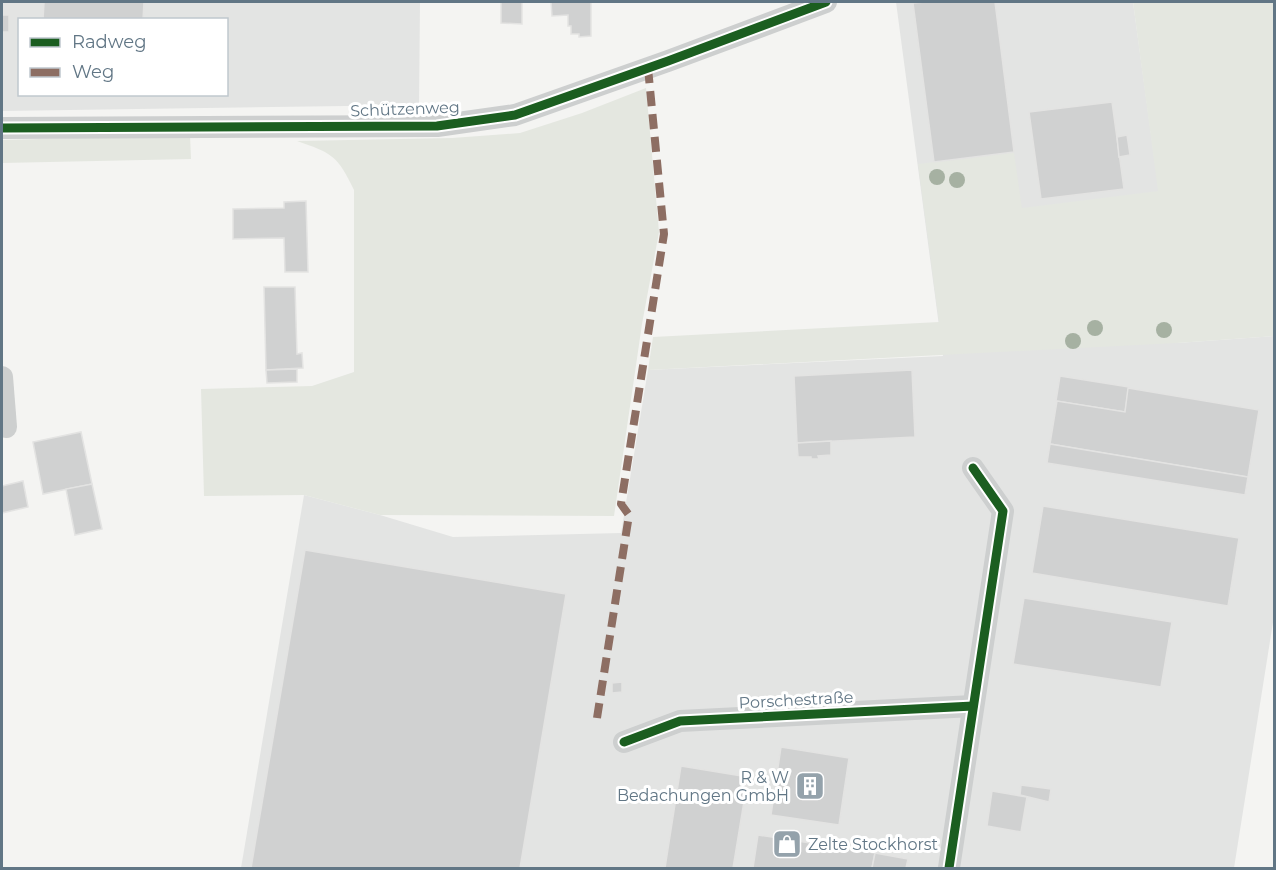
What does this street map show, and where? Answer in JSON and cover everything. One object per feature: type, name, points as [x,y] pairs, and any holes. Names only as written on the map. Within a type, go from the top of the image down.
[{"type":"street","name":"Schützenweg","points":[[2,128],[437,126],[515,115],[826,2]]},
{"type":"street","points":[[2,377],[6,427]]},
{"type":"street","points":[[949,868],[1003,511],[973,468]]},
{"type":"street","name":"Porschestraße","points":[[624,742],[681,721],[973,706]]},
{"type":"shaded area","points":[[2,2],[420,2],[419,105],[2,111]]},
{"type":"shaded area","points":[[896,2],[1133,2],[1175,310],[1177,343],[1274,336],[1274,616],[1234,868],[241,868],[304,495],[453,537],[621,533],[648,370],[943,356]]},
{"type":"shaded area","points":[[1133,2],[1274,2],[1274,336],[648,370],[653,337],[939,322],[918,164],[1014,152],[1022,208],[1158,191]]},
{"type":"shaded area","points":[[646,88],[659,232],[642,324],[614,516],[380,515],[304,495],[204,496],[201,389],[312,386],[354,372],[354,190],[333,157],[297,141],[452,138],[520,133],[582,113]]},
{"type":"shaded area","points":[[190,135],[191,159],[2,163],[2,140]]},
{"type":"building","points":[[44,2],[144,2],[143,18],[43,18]]},
{"type":"building","points":[[501,2],[522,2],[522,24],[501,23]]},
{"type":"building","points":[[551,2],[591,2],[591,36],[579,37],[579,34],[571,34],[568,15],[552,16]]},
{"type":"building","points":[[995,2],[1014,152],[934,162],[913,3]]},
{"type":"building","points":[[2,15],[9,15],[9,32],[2,32]]},
{"type":"building","points":[[1112,102],[1124,189],[1041,199],[1029,112]]},
{"type":"building","points":[[1127,135],[1130,155],[1119,157],[1117,137]]},
{"type":"building","points":[[306,201],[308,272],[285,272],[284,238],[233,239],[233,209],[284,208],[284,202]]},
{"type":"building","points":[[264,287],[295,287],[297,354],[302,353],[303,368],[266,370]]},
{"type":"building","points":[[297,369],[297,382],[267,383],[266,370]]},
{"type":"building","points":[[912,370],[915,437],[797,443],[794,376]]},
{"type":"building","points":[[1060,376],[1129,387],[1125,412],[1056,401]]},
{"type":"building","points":[[1128,388],[1259,410],[1248,477],[1050,444],[1057,401],[1125,412]]},
{"type":"building","points":[[81,432],[92,484],[43,494],[33,442]]},
{"type":"building","points":[[831,441],[831,455],[818,456],[819,459],[798,457],[797,443]]},
{"type":"building","points":[[1050,444],[1248,477],[1245,495],[1047,463]]},
{"type":"building","points":[[23,481],[28,507],[2,513],[2,486]]},
{"type":"building","points":[[92,484],[102,529],[75,535],[66,489]]},
{"type":"building","points":[[1043,506],[1239,538],[1228,606],[1032,573]]},
{"type":"building","points":[[305,550],[566,594],[520,868],[251,868]]},
{"type":"building","points":[[1024,598],[1172,622],[1161,687],[1013,664]]},
{"type":"building","points":[[622,682],[622,692],[612,693],[612,683]]},
{"type":"building","name":"R & W Bedachungen GmbH","points":[[781,747],[849,758],[839,825],[771,815]]},
{"type":"building","points":[[681,766],[748,777],[733,868],[665,868]]},
{"type":"building","points":[[1021,785],[1051,789],[1049,802],[1020,795]]},
{"type":"building","points":[[992,791],[1027,797],[1021,832],[987,826]]},
{"type":"building","name":"Zelte Stockhorst","points":[[758,835],[875,853],[872,868],[753,868]]},
{"type":"building","points":[[875,853],[908,859],[906,868],[872,868]]},
{"type":"marked path","points":[[597,718],[629,515],[621,504],[664,234],[648,68]]},
{"type":"cycle path","points":[[2,128],[437,126],[515,115],[826,2]]},
{"type":"cycle path","points":[[949,868],[1003,511],[973,468]]},
{"type":"cycle path","points":[[624,742],[680,721],[973,706]]},
{"type":"place","name":"R & W Bedachungen GmbH","points":[[810,786]]},
{"type":"place","name":"Zelte Stockhorst","points":[[787,844]]}]
